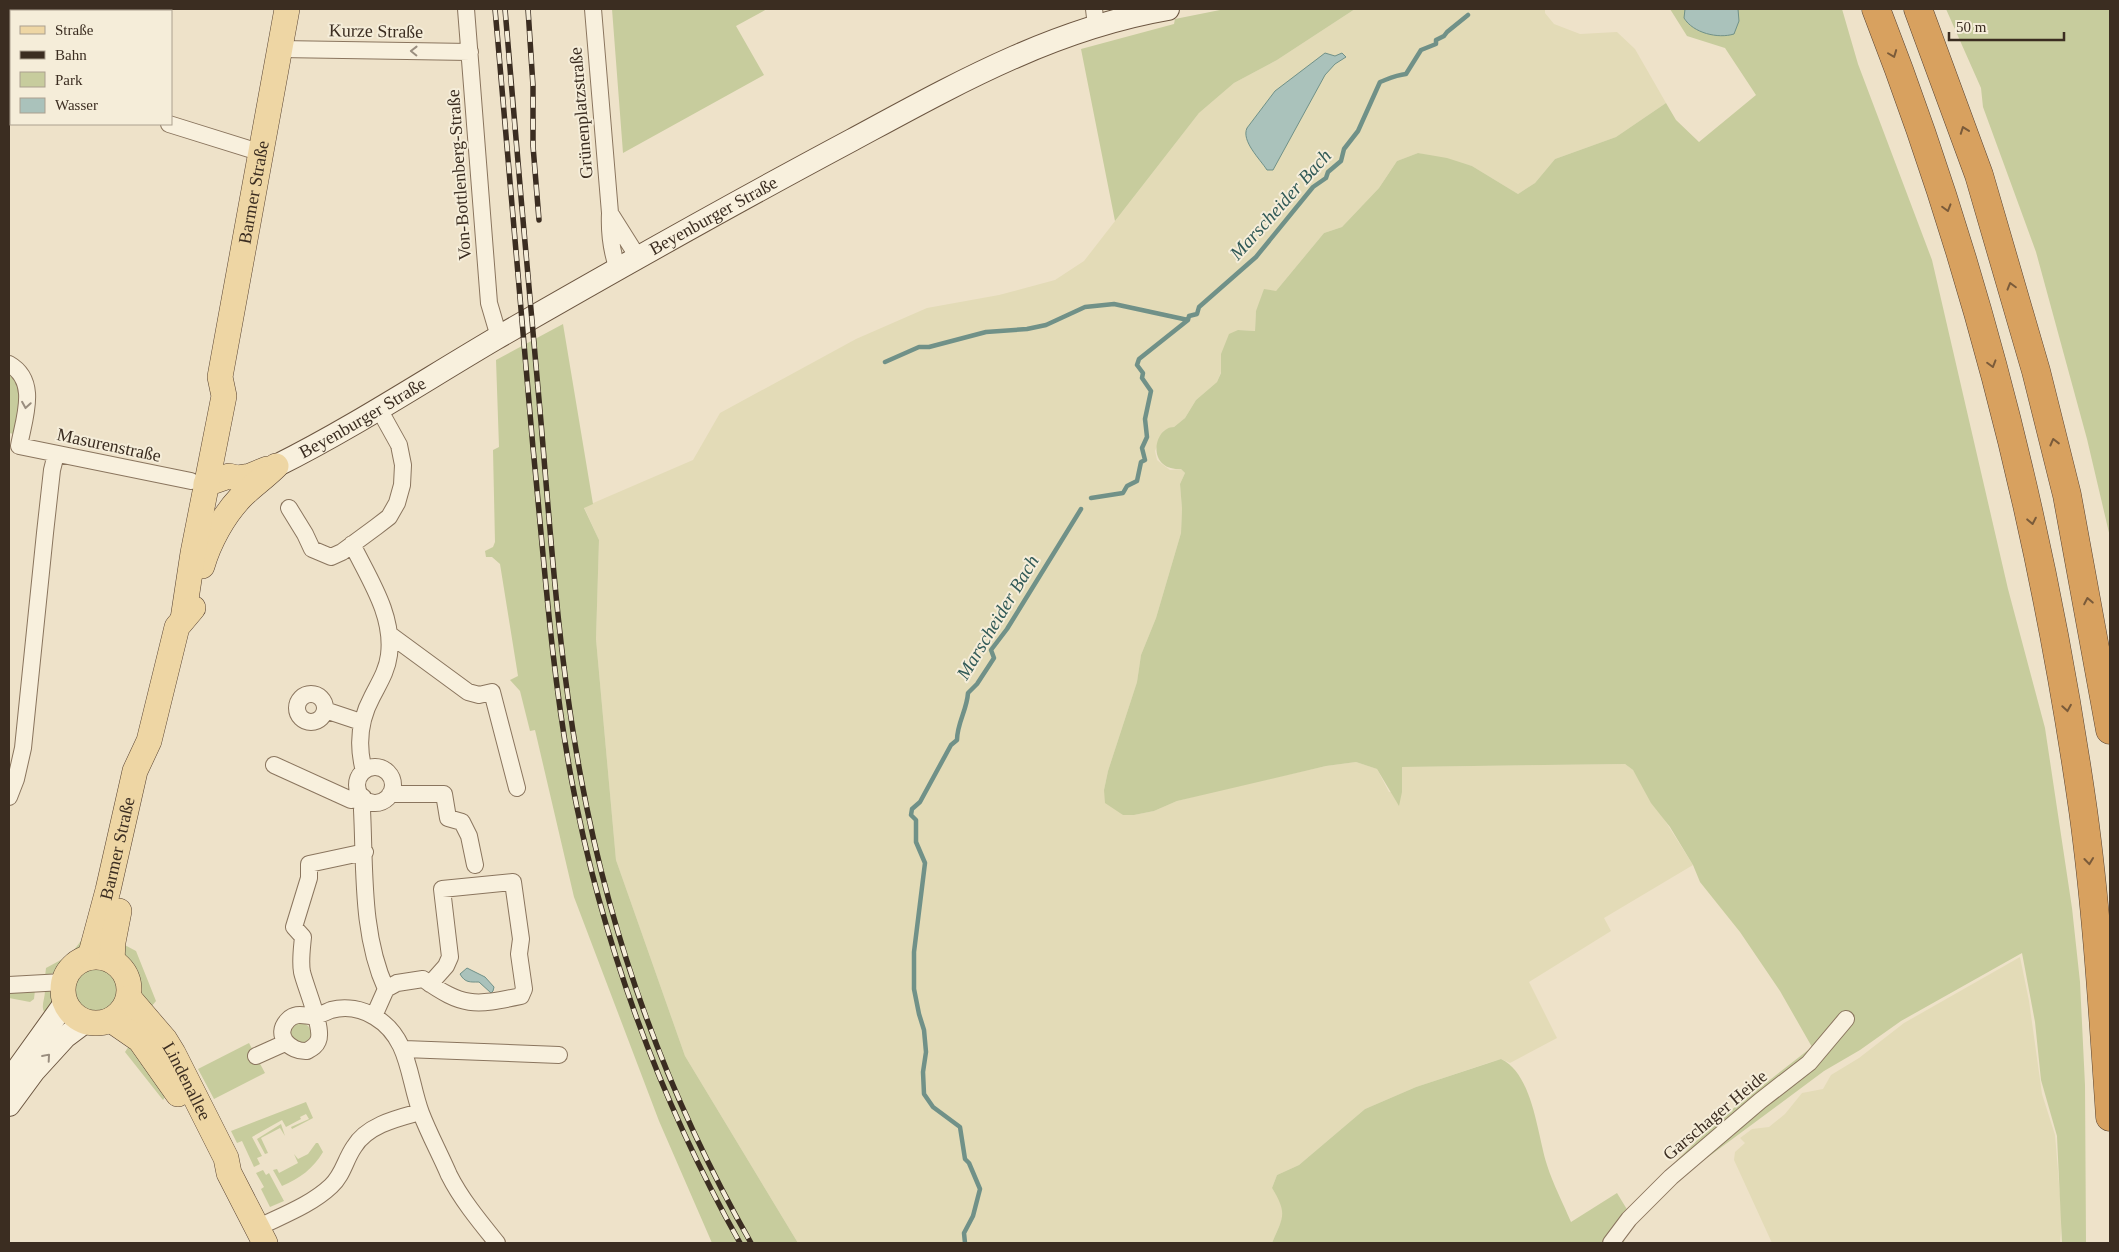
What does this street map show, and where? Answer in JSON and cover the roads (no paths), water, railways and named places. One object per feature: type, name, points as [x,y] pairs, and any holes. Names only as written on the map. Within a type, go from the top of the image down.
[{"type":"highway","points":[[1876,9],[1941,187],[1997,382],[2028,505],[2060,660],[2083,812],[2100,961],[2110,1117]]},
{"type":"highway","points":[[1918,9],[1979,175],[2036,371],[2067,495],[2110,730]]},
{"type":"main road","name":"Barmer Straße","points":[[101,959],[108,890],[135,771],[149,741],[180,623],[209,394],[220,378],[287,9]]},
{"type":"main road","name":"Beyenburger Straße","points":[[276,466],[379,409],[499,337],[933,95],[1039,47],[1095,18],[1168,9]]},
{"type":"main road","points":[[198,483],[229,476],[237,478],[250,476],[276,466]]},
{"type":"main road","points":[[180,623],[192,608],[206,553],[216,532],[239,498],[276,466]]},
{"type":"main road","points":[[198,483],[224,494],[241,492],[251,488]]},
{"type":"main road","points":[[9,1081],[64,992],[75,964],[101,959],[125,974],[129,986],[129,998],[119,1015],[111,1020],[102,1023],[85,1022],[70,1011],[64,992]]},
{"type":"main road","name":"Lindenallee","points":[[129,998],[165,1040],[173,1053],[226,1158],[230,1173],[261,1235]]},
{"type":"main road","name":"Lindenallee","points":[[111,1020],[132,1033],[148,1049],[217,1161],[230,1173]]},
{"type":"main road","points":[[9,1105],[34,1071],[64,1037],[85,1022]]},
{"type":"street","name":"Von-Bottlenberg-Straße","points":[[466,9],[488,303],[499,337]]},
{"type":"street","name":"Grünenplatzstraße","points":[[593,9],[610,213],[610,240],[618,270]]},
{"type":"street","name":"Kurze Straße","points":[[280,49],[470,52]]},
{"type":"street","points":[[172,125],[262,153]]},
{"type":"street","name":"Grünenplatzstraße","points":[[610,213],[639,259]]},
{"type":"street","name":"Masurenstraße","points":[[9,364],[24,377],[28,390],[19,446],[198,483]]},
{"type":"street","points":[[289,508],[312,549],[331,556],[342,552],[389,516],[397,503],[402,485],[403,465],[399,445],[379,409]]},
{"type":"street","points":[[9,797],[24,748],[44,533],[52,470],[56,454]]},
{"type":"street","points":[[352,544],[383,607],[389,634],[388,664],[361,722],[359,742],[364,771]]},
{"type":"street","points":[[389,634],[468,692],[479,695],[492,692],[517,788]]},
{"type":"street","points":[[325,710],[361,722]]},
{"type":"street","points":[[274,765],[351,800],[363,798],[378,802],[390,794],[444,794],[448,818],[462,822],[469,836],[475,865]]},
{"type":"street","points":[[386,989],[376,968],[370,934],[362,810],[363,798],[357,786],[358,778],[364,771],[375,767],[387,772],[392,782],[390,794]]},
{"type":"street","points":[[365,852],[309,864],[310,878],[294,927],[303,936],[302,971],[315,1016],[320,1032],[319,1040],[314,1047],[307,1051],[299,1051],[291,1049],[283,1035],[284,1026],[289,1019],[296,1015],[315,1016],[334,1009],[352,1008],[374,1016],[392,1029],[404,1049],[420,1112],[451,1178],[478,1220],[497,1243]]},
{"type":"street","points":[[374,1016],[386,989],[396,983],[423,979],[430,984],[456,1000],[470,1003],[495,1002],[520,996],[524,989],[519,954],[521,939],[513,882],[442,889],[450,957],[446,966],[430,984]]},
{"type":"street","points":[[9,984],[64,992]]},
{"type":"street","name":"Garschager Heide","points":[[1611,1243],[1630,1219],[1671,1177],[1760,1101],[1810,1063],[1846,1019]]},
{"type":"street","points":[[256,1056],[286,1043]]},
{"type":"street","points":[[404,1049],[559,1055]]},
{"type":"street","points":[[261,1235],[330,1187],[342,1174],[354,1147],[364,1134],[398,1118],[420,1112]]},
{"type":"water","points":[[1685,9],[1738,9],[1739,21],[1734,34],[1721,36],[1706,34],[1693,28],[1688,23],[1684,18]]},
{"type":"water","points":[[1325,53],[1335,56],[1342,53],[1346,57],[1335,64],[1325,75],[1273,170],[1267,170],[1249,144],[1246,133],[1247,128],[1275,91]]},
{"type":"water","points":[[467,968],[485,977],[494,987],[493,991],[491,993],[479,982],[470,982],[464,979],[460,974]]},
{"type":"waterway","name":"Marscheider Bach","points":[[1091,498],[1123,493],[1127,486],[1137,481],[1141,462],[1145,460],[1142,448],[1147,437],[1145,419],[1151,391],[1142,378],[1143,373],[1137,365],[1139,359],[1188,320],[1189,316],[1197,314],[1199,307],[1256,257],[1313,187],[1326,178],[1328,172],[1341,161],[1344,149],[1358,131],[1380,82],[1406,74],[1421,50],[1436,44],[1436,40],[1444,36],[1468,15]]},
{"type":"waterway","points":[[885,362],[919,347],[929,347],[986,332],[1027,329],[1046,325],[1085,307],[1114,304],[1188,320]]},
{"type":"waterway","name":"Marscheider Bach","points":[[965,1243],[964,1233],[973,1216],[980,1189],[969,1163],[965,1159],[960,1127],[933,1107],[924,1094],[923,1072],[926,1052],[924,1030],[914,989],[914,952],[925,863],[916,842],[916,820],[911,815],[912,809],[920,802],[951,745],[957,740],[968,693],[977,684],[994,658],[991,650],[1007,629],[1081,509]]},
{"type":"railway","points":[[495,9],[549,613],[558,695],[571,777],[599,898],[616,958],[636,1017],[684,1132],[740,1243]]},
{"type":"railway","points":[[505,9],[556,600],[573,734],[581,778],[609,899],[626,959],[646,1018],[694,1133],[751,1243]]},
{"type":"railway","points":[[528,9],[533,86],[533,146],[539,220]]}]
